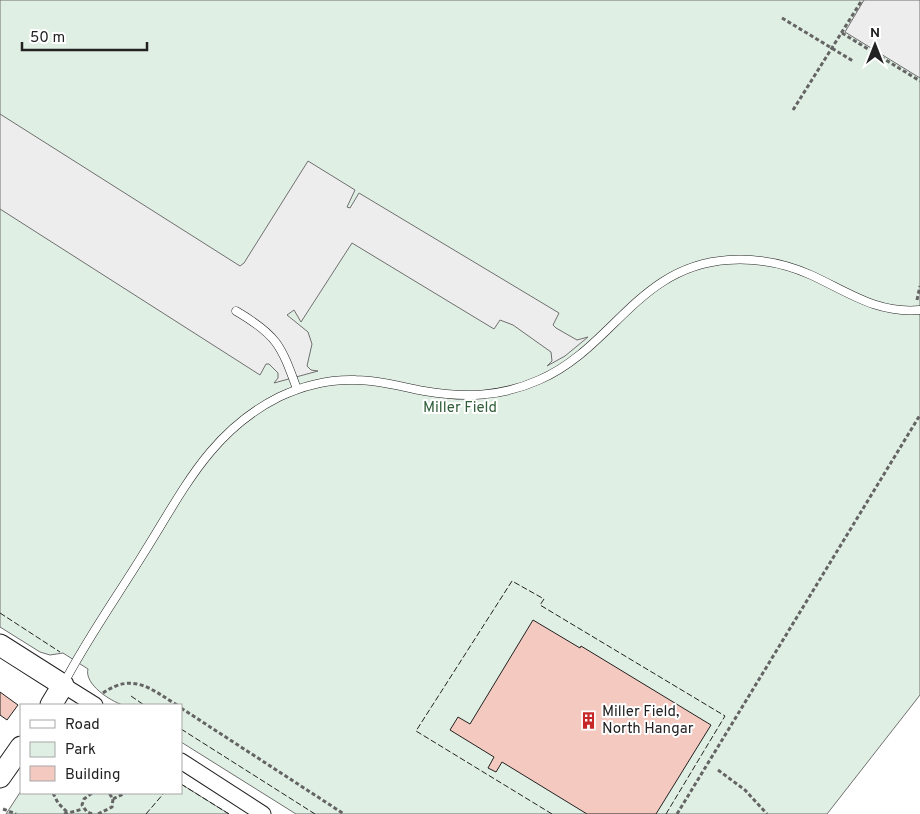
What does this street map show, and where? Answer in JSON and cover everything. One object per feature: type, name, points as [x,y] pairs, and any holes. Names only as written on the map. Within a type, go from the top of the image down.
[{"type":"street","points":[[0,644],[92,704]]},
{"type":"street","points":[[52,704],[63,684]]},
{"type":"street","points":[[0,777],[20,748]]},
{"type":"street","points":[[182,762],[263,814]]},
{"type":"lane","points":[[63,684],[206,454],[240,420],[273,400],[297,389],[324,382],[353,380],[374,381],[438,393],[473,396],[521,388],[547,377],[570,363],[599,339],[642,294],[656,284],[682,270],[704,263],[724,260],[775,262],[811,275],[872,306],[894,310],[920,310]]},
{"type":"lane","points":[[236,311],[256,323],[274,338],[285,357],[297,389]]},
{"type":"path","points":[[793,110],[862,0]]},
{"type":"path","points":[[782,18],[853,61]]},
{"type":"path","points":[[842,33],[920,81]]},
{"type":"path","points":[[917,301],[920,286]]},
{"type":"path","points":[[677,814],[920,415]]},
{"type":"path","points":[[92,704],[112,687],[133,683],[152,689],[175,704]]},
{"type":"path","points":[[182,709],[344,814]]},
{"type":"path","points":[[718,770],[745,790],[767,814]]},
{"type":"path","points":[[54,794],[68,813]]},
{"type":"path","points":[[83,809],[84,799],[91,794]]},
{"type":"path","points":[[98,814],[104,813],[112,807],[113,799],[110,794]]},
{"type":"path","points":[[113,799],[123,794]]},
{"type":"path","points":[[3,809],[16,814]]},
{"type":"path","points":[[64,814],[83,809],[92,814]]},
{"type":"green space","name":"Miller Field","points":[[0,0],[920,0],[920,695],[827,814],[296,814],[182,743],[182,704],[118,703],[105,696],[94,686],[88,675],[88,669],[63,653],[50,655],[40,652],[0,627]]},
{"type":"green space","points":[[182,785],[229,814],[6,814],[20,793],[182,794]]},
{"type":"shaded area","points":[[864,0],[920,0],[920,78],[845,32]]},
{"type":"shaded area","points":[[0,114],[240,266],[244,263],[308,161],[355,190],[347,207],[350,208],[359,193],[559,313],[553,325],[556,328],[577,340],[588,337],[565,356],[547,366],[552,361],[551,352],[513,325],[500,320],[494,329],[352,243],[301,322],[294,310],[287,315],[308,332],[312,344],[307,366],[311,370],[318,371],[274,383],[278,378],[278,373],[269,364],[266,364],[260,375],[0,209]]},
{"type":"building","name":"Miller Field, North Hangar","points":[[533,620],[580,648],[581,646],[711,725],[656,814],[587,814],[502,762],[496,772],[488,768],[494,757],[450,730],[458,717],[470,724]]},
{"type":"building","points":[[0,692],[18,705],[7,720],[0,715]]},
{"type":"fence","points":[[552,814],[416,731],[512,581],[544,599],[540,605],[725,716],[666,814]]},
{"type":"fence","points":[[0,613],[60,652]]},
{"type":"fence","points":[[131,696],[143,704]]},
{"type":"fence","points":[[182,730],[315,814]]},
{"type":"fence","points":[[182,785],[229,814]]},
{"type":"fence","points":[[146,814],[163,794]]},
{"type":"place","name":"Miller Field, North Hangar","points":[[588,720]]}]
